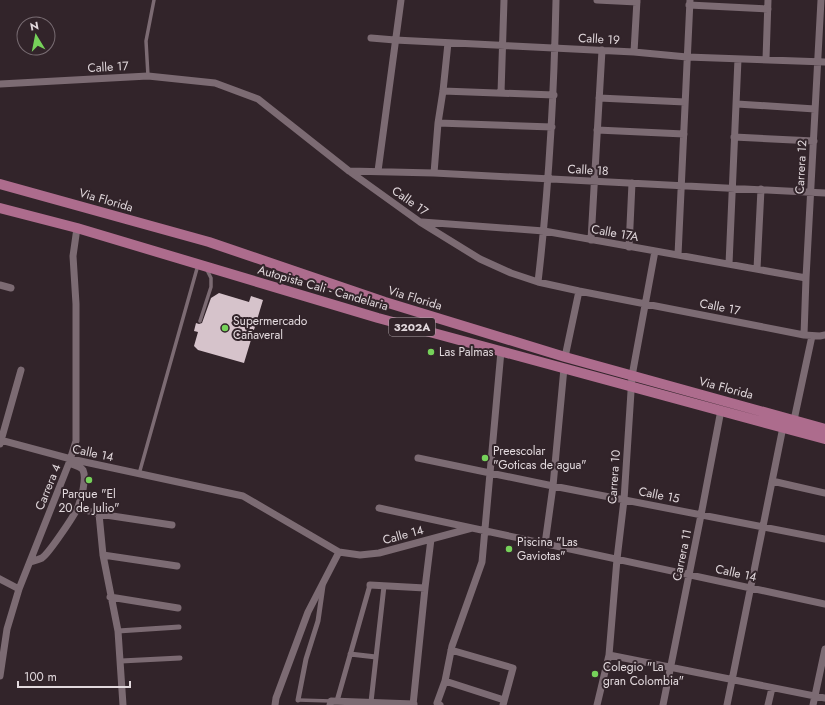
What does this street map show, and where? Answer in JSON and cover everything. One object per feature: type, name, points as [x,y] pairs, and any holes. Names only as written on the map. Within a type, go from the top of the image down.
[{"type":"main road","name":"Via Florida","points":[[0,184],[209,242],[385,302],[565,357],[632,381],[794,420],[825,429]]},
{"type":"main road","name":"Autopista Cali - Candelaria","points":[[0,208],[77,228],[378,318],[564,368],[632,381],[721,410],[825,439]]},
{"type":"street","points":[[378,171],[401,0]]},
{"type":"street","points":[[501,93],[504,0]]},
{"type":"street","points":[[538,282],[544,231],[552,127],[556,0]]},
{"type":"street","points":[[598,0],[637,1],[634,52]]},
{"type":"street","points":[[766,59],[768,0]]},
{"type":"street","name":"Carrera 12","points":[[794,420],[808,335],[806,278],[815,109],[821,62],[821,0]]},
{"type":"street","points":[[678,255],[690,2],[768,9]]},
{"type":"street","name":"Calle 19","points":[[371,38],[602,50],[687,57],[821,62]]},
{"type":"street","points":[[434,173],[438,123],[448,43]]},
{"type":"street","points":[[591,240],[602,50]]},
{"type":"street","points":[[729,264],[731,188],[738,59]]},
{"type":"street","name":"Calle 17","points":[[0,84],[148,76],[215,83],[258,99],[349,171],[420,222],[480,259],[512,273],[538,282],[579,291],[808,335],[825,335]]},
{"type":"street","points":[[443,91],[554,95]]},
{"type":"street","points":[[599,98],[685,102]]},
{"type":"street","points":[[736,104],[815,109]]},
{"type":"street","points":[[438,123],[552,127]]},
{"type":"street","points":[[597,130],[684,134]]},
{"type":"street","points":[[734,136],[814,141]]},
{"type":"street","name":"Calle 18","points":[[349,171],[548,178],[825,193]]},
{"type":"street","points":[[629,246],[632,183]]},
{"type":"street","points":[[757,269],[761,189]]},
{"type":"street","name":"Calle 17A","points":[[420,222],[544,231],[806,278]]},
{"type":"street","name":"Carrera 4","points":[[0,676],[7,628],[19,589],[70,461],[76,441],[76,304],[73,256],[77,228]]},
{"type":"street","name":"Carrera 10","points":[[597,705],[609,655],[616,559],[624,500],[632,381],[655,251]]},
{"type":"street","points":[[0,285],[11,288]]},
{"type":"street","points":[[565,357],[579,291]]},
{"type":"street","points":[[438,704],[445,681],[451,650],[468,597],[482,562],[501,351]]},
{"type":"street","points":[[545,544],[553,486],[564,368]]},
{"type":"street","points":[[0,442],[20,370]]},
{"type":"street","name":"Carrera 11","points":[[663,705],[702,515],[721,410]]},
{"type":"street","points":[[727,705],[783,427]]},
{"type":"street","name":"Calle 14","points":[[0,442],[70,461],[243,496],[339,552],[360,556],[379,553],[472,528],[825,604]]},
{"type":"street","name":"Calle 15","points":[[418,458],[825,539]]},
{"type":"street","points":[[30,562],[41,558],[50,550],[78,508],[82,492],[84,476],[83,470],[70,461]]},
{"type":"street","points":[[772,481],[825,493]]},
{"type":"street","points":[[78,508],[99,514],[172,525]]},
{"type":"street","points":[[379,508],[472,528]]},
{"type":"street","points":[[99,514],[103,555],[110,597],[118,631],[123,705]]},
{"type":"street","points":[[425,588],[370,585],[350,654],[333,703],[414,705],[425,588],[432,539]]},
{"type":"street","points":[[275,705],[276,698],[308,612],[339,552]]},
{"type":"street","points":[[103,555],[177,566]]},
{"type":"street","points":[[0,579],[19,589]]},
{"type":"street","points":[[298,700],[306,659],[318,621],[324,583]]},
{"type":"street","points":[[374,703],[376,657],[384,586]]},
{"type":"street","points":[[110,597],[178,608]]},
{"type":"street","points":[[118,631],[179,627]]},
{"type":"street","points":[[813,705],[825,649]]},
{"type":"street","points":[[445,681],[503,702],[513,668],[451,650]]},
{"type":"street","points":[[350,654],[376,657]]},
{"type":"street","points":[[609,655],[825,698]]},
{"type":"street","points":[[121,661],[180,658]]},
{"type":"street","points":[[768,705],[772,688]]},
{"type":"lane","points":[[148,76],[146,41],[154,0]]},
{"type":"lane","points":[[200,321],[211,288],[211,278],[202,265]]},
{"type":"lane","points":[[138,474],[202,265]]},
{"type":"lane","points":[[298,700],[333,703]]},
{"type":"building","name":"Supermercado Cañaveral","points":[[219,293],[249,302],[251,296],[263,300],[244,363],[198,350],[194,346],[198,332],[194,331],[196,323],[202,323],[211,298]]},
{"type":"place","name":"Supermercado Cañaveral","points":[[225,328]]},
{"type":"place","name":"Las Palmas","points":[[431,352]]},
{"type":"place","name":"Preescolar \"Goticas de agua\"","points":[[485,458]]},
{"type":"place","name":"Parque \"El 20 de Julio\"","points":[[89,480]]},
{"type":"place","name":"Piscina \"Las Gaviotas\"","points":[[509,549]]},
{"type":"place","name":"Colegio \"La gran Colombia\"","points":[[595,674]]}]
